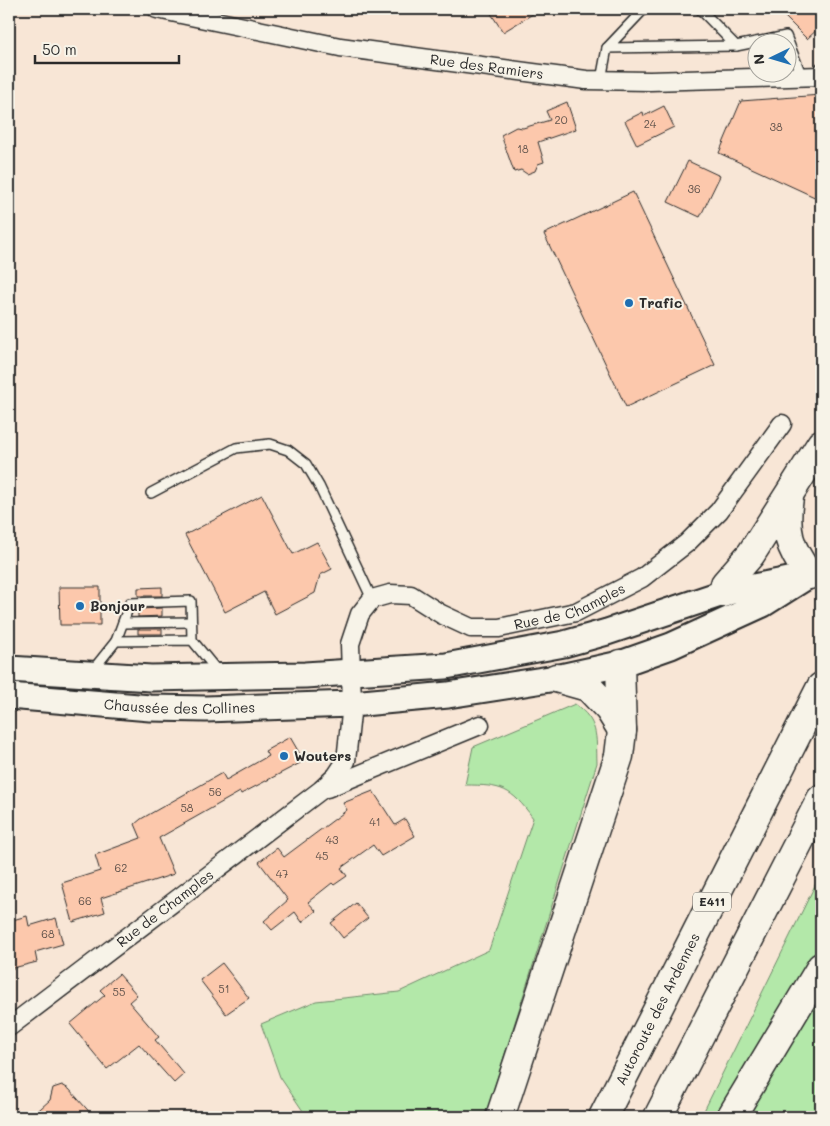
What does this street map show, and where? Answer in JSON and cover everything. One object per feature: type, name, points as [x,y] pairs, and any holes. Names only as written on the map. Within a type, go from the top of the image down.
[{"type":"highway","points":[[723,593],[725,584],[751,554],[821,444]]},
{"type":"highway","points":[[788,497],[785,522],[791,545],[796,557],[815,573]]},
{"type":"highway","points":[[500,1117],[619,756],[622,731],[620,664]]},
{"type":"highway","points":[[556,678],[588,687],[610,709],[622,731]]},
{"type":"highway","name":"Autoroute des Ardennes","points":[[603,1117],[821,687]]},
{"type":"highway","points":[[658,1117],[821,799]]},
{"type":"highway","points":[[730,1117],[821,967]]},
{"type":"main road","points":[[620,664],[632,644],[640,639],[767,594],[815,573]]},
{"type":"main road","name":"Chaussée des Collines","points":[[9,669],[88,676],[151,678],[351,672],[446,666],[509,655],[607,632],[723,593],[767,594]]},
{"type":"main road","name":"Chaussée des Collines","points":[[9,696],[150,708],[206,709],[352,704],[448,695],[556,678],[620,664]]},
{"type":"street","name":"Rue des Ramiers","points":[[157,9],[340,47],[472,66],[601,80],[821,76]]},
{"type":"street","name":"Rue de Champles","points":[[372,599],[390,594],[411,595],[440,614],[471,628],[499,628],[576,612],[642,578],[687,543],[719,511],[782,424]]},
{"type":"street","points":[[351,672],[350,644],[354,628],[360,614],[372,599]]},
{"type":"street","name":"Rue de Champles","points":[[9,1027],[321,790],[336,776],[346,761],[352,704],[351,672]]},
{"type":"street","name":"Rue de Champles","points":[[321,790],[480,726]]},
{"type":"lane","points":[[601,80],[607,48],[644,9]]},
{"type":"lane","points":[[700,9],[736,46]]},
{"type":"lane","points":[[607,48],[736,46],[786,36],[802,77],[816,72],[821,67]]},
{"type":"lane","points":[[151,492],[236,448],[270,444],[288,450],[306,464],[372,599]]},
{"type":"lane","points":[[88,676],[116,641],[130,603],[191,602],[192,640],[223,677]]},
{"type":"lane","points":[[123,623],[191,622]]},
{"type":"lane","points":[[116,641],[192,640]]},
{"type":"green space","points":[[575,704],[588,717],[595,730],[597,763],[485,1117],[307,1117],[280,1077],[261,1024],[316,1001],[399,992],[489,950],[533,818],[512,794],[505,790],[488,786],[465,785],[473,747]]},
{"type":"green space","points":[[821,873],[821,1117],[701,1117]]},
{"type":"building","points":[[488,9],[541,9],[503,32]]},
{"type":"building","points":[[777,9],[821,9],[821,26],[807,39]]},
{"type":"building","points":[[821,95],[821,200],[719,153],[741,101]]},
{"type":"building","points":[[567,102],[576,129],[538,142],[544,162],[538,164],[535,171],[527,174],[521,170],[514,172],[501,135],[516,127],[523,128],[550,120],[546,111]]},
{"type":"building","points":[[664,106],[674,127],[637,145],[625,121],[643,112],[644,116]]},
{"type":"building","points":[[688,161],[720,176],[700,217],[668,202]]},
{"type":"building","points":[[633,192],[715,365],[626,407],[544,234]]},
{"type":"building","points":[[262,495],[293,554],[317,542],[332,569],[320,575],[315,593],[275,614],[264,592],[225,612],[185,535]]},
{"type":"building","name":"Bonjour","points":[[59,587],[100,587],[100,625],[60,625]]},
{"type":"building","points":[[162,587],[162,596],[138,596],[138,588]]},
{"type":"building","points":[[162,608],[162,616],[138,617],[138,609]]},
{"type":"building","points":[[138,629],[162,629],[162,634],[138,634]]},
{"type":"building","points":[[290,737],[304,761],[241,794],[240,792],[159,838],[174,874],[101,898],[105,912],[73,922],[62,883],[100,871],[95,855],[141,838],[135,824],[141,819],[222,773],[226,780],[268,756],[265,751]]},
{"type":"building","points":[[373,791],[395,825],[405,819],[415,836],[381,856],[373,845],[341,868],[347,876],[334,885],[332,883],[308,902],[316,911],[302,922],[295,912],[272,930],[264,921],[288,900],[259,862],[277,848],[284,857],[347,810],[343,803]]},
{"type":"building","points":[[356,903],[368,918],[343,938],[331,923]]},
{"type":"building","points":[[27,916],[29,926],[56,918],[63,944],[35,952],[37,962],[9,969],[9,921]]},
{"type":"building","points":[[222,963],[249,998],[226,1014],[200,980]]},
{"type":"building","points":[[119,974],[137,995],[129,1002],[159,1037],[155,1040],[184,1074],[174,1083],[139,1044],[107,1069],[70,1024],[105,995],[100,990]]},
{"type":"building","points":[[62,1085],[69,1089],[94,1117],[31,1117],[50,1100],[53,1088]]},
{"type":"place","name":"Trafic","points":[[629,303]]},
{"type":"place","name":"Bonjour","points":[[80,606]]},
{"type":"place","name":"Wouters","points":[[284,756]]}]
